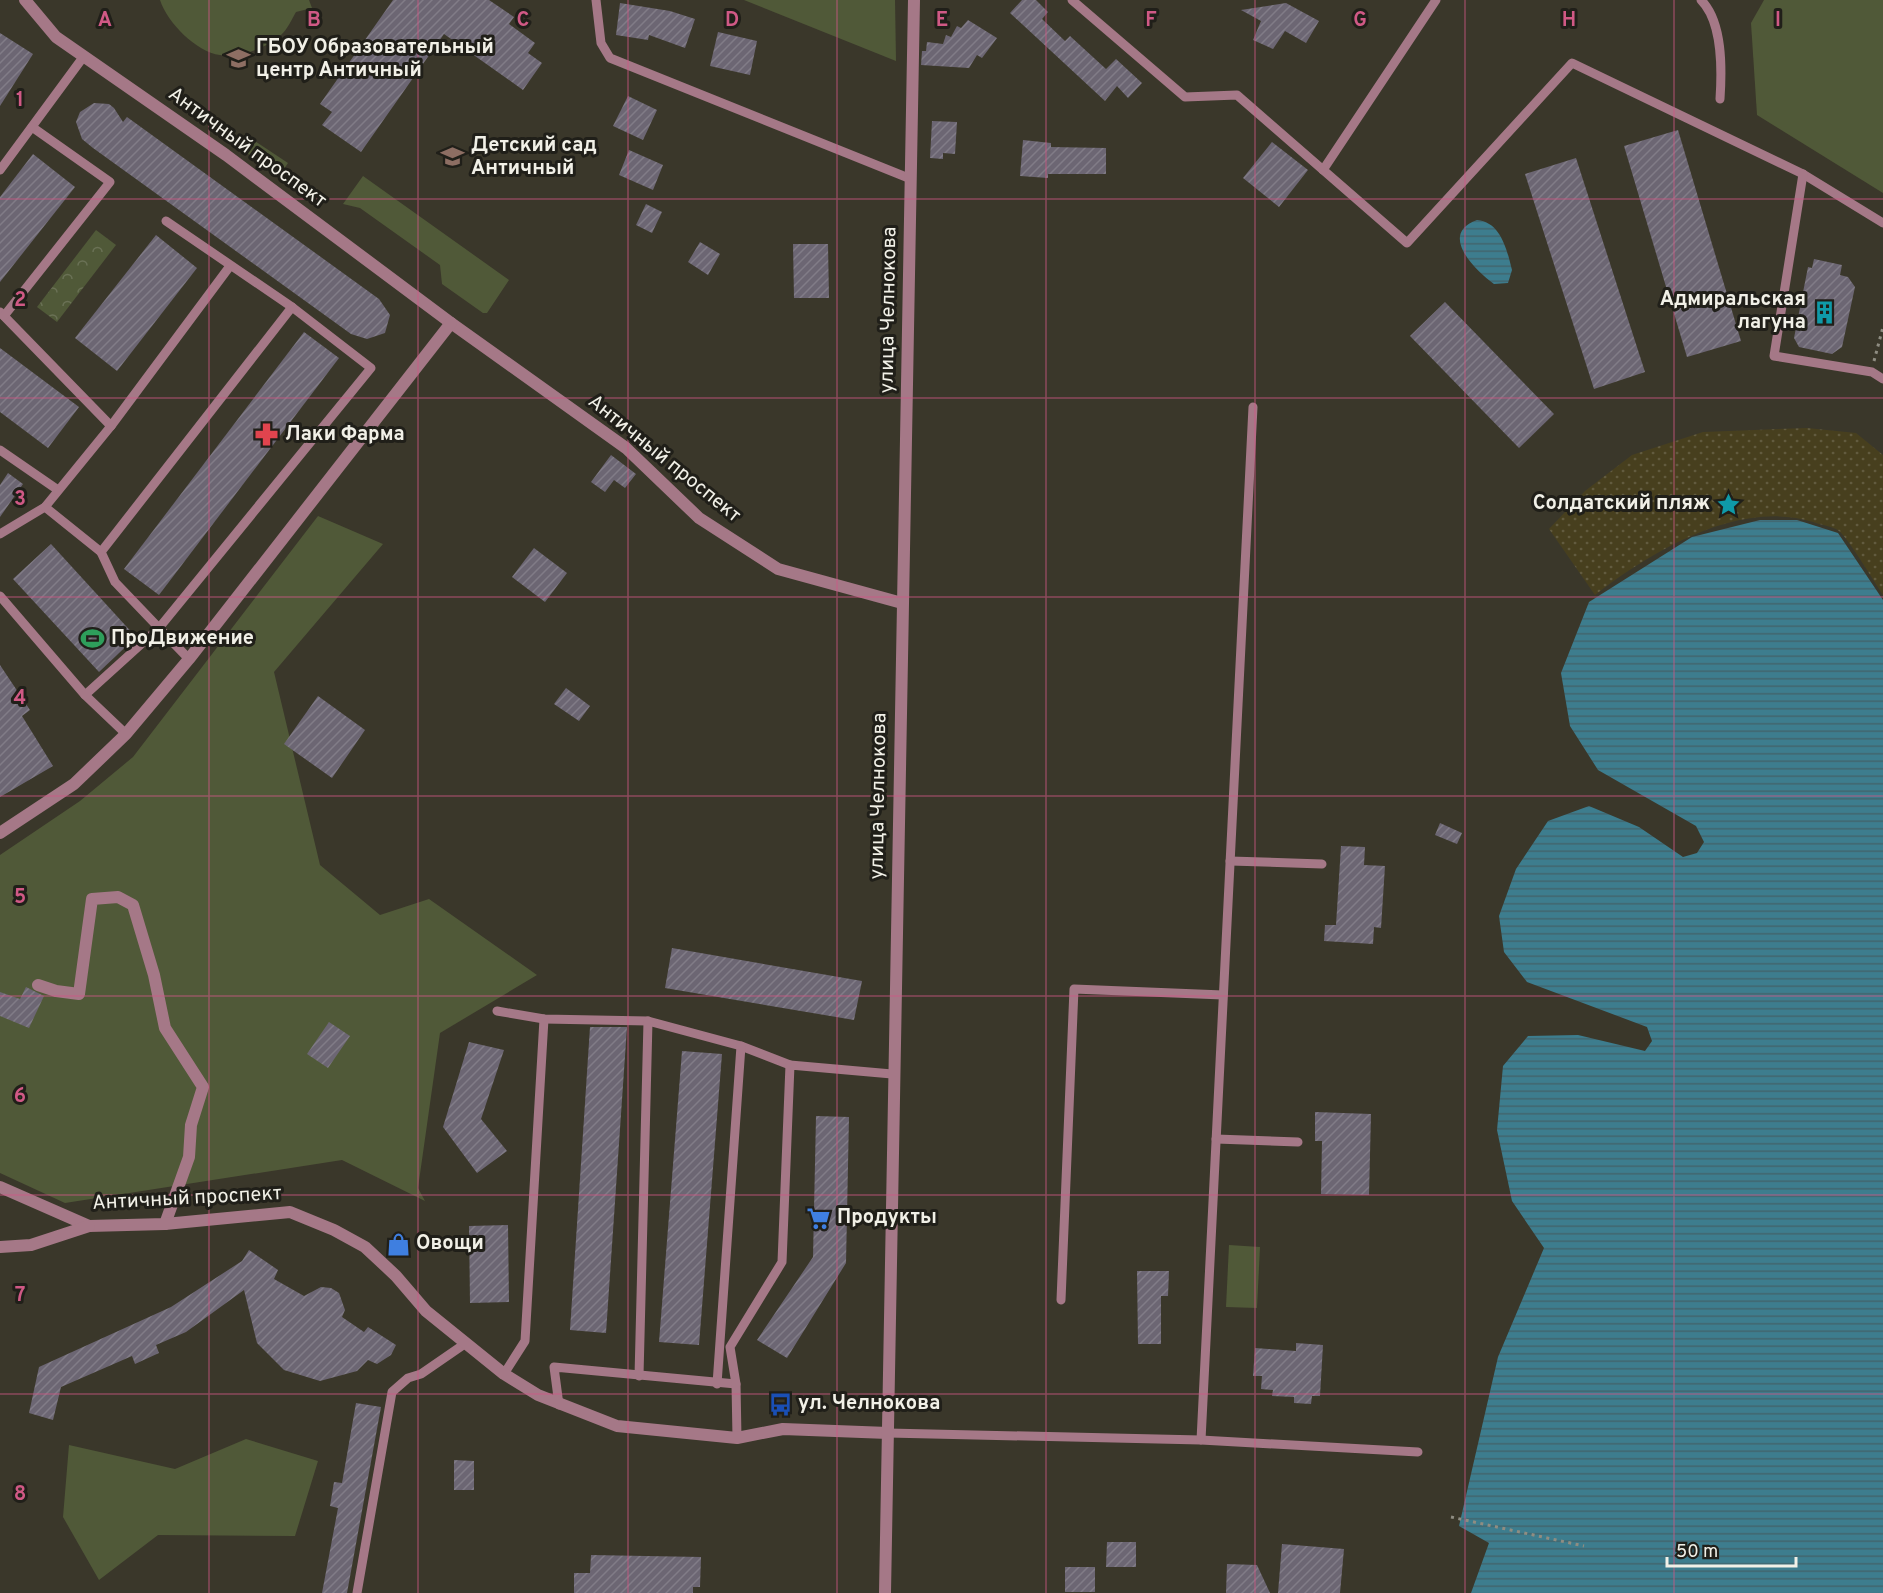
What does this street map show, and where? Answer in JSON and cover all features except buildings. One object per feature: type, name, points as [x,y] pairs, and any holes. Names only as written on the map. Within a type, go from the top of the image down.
[{"type":"street","name":"Античный проспект","points":[[25,0],[56,37],[226,155],[451,323],[626,448],[699,518],[778,569],[902,603]]},
{"type":"street","name":"улица Челнокова","points":[[885,1593],[892,1074],[914,0]]},
{"type":"street","points":[[0,833],[74,784],[126,734],[189,659],[451,323]]},
{"type":"street","points":[[38,985],[56,991],[79,994],[92,899],[118,897],[133,905],[154,975],[165,1028],[203,1087],[191,1125],[189,1157],[165,1224]]},
{"type":"street","name":"Античный проспект","points":[[0,1187],[88,1226],[165,1224],[290,1212],[301,1216],[334,1230],[364,1248],[396,1276],[426,1311],[504,1374],[559,1405],[617,1426],[737,1438],[783,1429],[888,1433]]},
{"type":"street","points":[[0,1247],[30,1245],[88,1226]]},
{"type":"lane","points":[[596,0],[601,44],[610,58],[911,178]]},
{"type":"lane","points":[[1072,0],[1185,97],[1236,95],[1407,243],[1572,63],[1803,174],[1883,223]]},
{"type":"lane","points":[[1323,170],[1436,0]]},
{"type":"lane","points":[[1701,0],[1709,9],[1722,61],[1720,99]]},
{"type":"lane","points":[[0,170],[84,56]]},
{"type":"lane","points":[[32,127],[110,182],[2,314],[111,426]]},
{"type":"lane","points":[[1803,174],[1774,356],[1872,372],[1883,379]]},
{"type":"lane","points":[[85,695],[159,628],[371,368],[292,307],[166,221]]},
{"type":"lane","points":[[0,534],[45,507],[111,426],[230,266]]},
{"type":"lane","points":[[101,552],[292,307]]},
{"type":"lane","points":[[1201,1440],[1253,407]]},
{"type":"lane","points":[[0,450],[58,490]]},
{"type":"lane","points":[[45,507],[101,552],[115,582],[189,659]]},
{"type":"lane","points":[[0,596],[85,695],[126,734]]},
{"type":"lane","points":[[1230,861],[1322,864]]},
{"type":"lane","points":[[1061,1300],[1074,989],[1223,994]]},
{"type":"lane","points":[[497,1011],[544,1019],[648,1021],[741,1046],[790,1065],[892,1074]]},
{"type":"lane","points":[[504,1374],[525,1341],[544,1019]]},
{"type":"lane","points":[[639,1376],[648,1021]]},
{"type":"lane","points":[[717,1384],[741,1046]]},
{"type":"lane","points":[[737,1438],[736,1384],[730,1347],[782,1262],[790,1065]]},
{"type":"lane","points":[[1216,1139],[1298,1142]]},
{"type":"lane","points":[[357,1593],[392,1392],[408,1378],[422,1374],[466,1343]]},
{"type":"lane","points":[[559,1405],[554,1367],[736,1384]]},
{"type":"lane","points":[[888,1433],[1201,1440],[1418,1452]]},
{"type":"path","points":[[1872,372],[1883,327]]},
{"type":"path","points":[[1451,1517],[1584,1546]]},
{"type":"green space","points":[[160,0],[309,0],[312,8],[296,12],[283,33],[268,44],[252,51],[228,56],[211,53],[192,42],[169,17]]},
{"type":"green space","points":[[744,0],[895,0],[896,61]]},
{"type":"green space","points":[[1764,0],[1883,0],[1883,193],[1757,115],[1751,23]]},
{"type":"green space","points":[[244,134],[288,163],[279,176],[244,151]]},
{"type":"green space","points":[[363,176],[509,280],[487,313],[483,313],[442,284],[440,265],[360,208],[343,204]]},
{"type":"green space","points":[[96,230],[116,245],[57,322],[37,307]]},
{"type":"green space","points":[[318,516],[383,544],[274,672],[320,865],[380,915],[429,899],[537,975],[440,1033],[418,1188],[425,1201],[342,1160],[65,1203],[0,1173],[0,855],[80,801],[133,757]]},
{"type":"green space","points":[[1229,1245],[1260,1247],[1257,1308],[1226,1307]]},
{"type":"green space","points":[[246,1439],[318,1461],[295,1536],[158,1535],[99,1580],[63,1517],[69,1445],[175,1469]]},
{"type":"sand","name":"Солдатский пляж","points":[[1807,428],[1856,433],[1883,455],[1883,595],[1843,535],[1833,528],[1813,522],[1785,517],[1756,518],[1727,523],[1698,533],[1670,547],[1618,578],[1595,595],[1549,529],[1585,491],[1632,455],[1703,432]]},
{"type":"water","points":[[1477,220],[1492,226],[1502,238],[1512,270],[1508,283],[1494,284],[1478,270],[1464,252],[1460,243],[1461,234],[1466,226]]},
{"type":"water","points":[[1760,520],[1797,520],[1838,533],[1883,600],[1883,1593],[1471,1593],[1489,1543],[1459,1526],[1498,1357],[1544,1248],[1512,1201],[1497,1130],[1503,1066],[1528,1036],[1578,1035],[1645,1051],[1652,1041],[1647,1027],[1527,982],[1504,952],[1499,916],[1516,869],[1548,821],[1589,806],[1639,827],[1683,857],[1697,853],[1704,842],[1696,826],[1598,770],[1570,726],[1561,673],[1589,602],[1692,537]]},
{"type":"place","name":"ГБОУ Образовательный центр Античный","points":[[238,59]]},
{"type":"place","name":"Детский сад Античный","points":[[453,157]]},
{"type":"place","name":"Адмиральская лагуна","points":[[1824,312]]},
{"type":"place","name":"Лаки Фарма","points":[[267,435]]},
{"type":"place","name":"Солдатский пляж","points":[[1728,504]]},
{"type":"place","name":"ПроДвижение","points":[[93,639]]},
{"type":"place","name":"Продукты","points":[[819,1218]]},
{"type":"place","name":"Овощи","points":[[398,1244]]},
{"type":"place","name":"ул. Челнокова","points":[[780,1404]]}]
